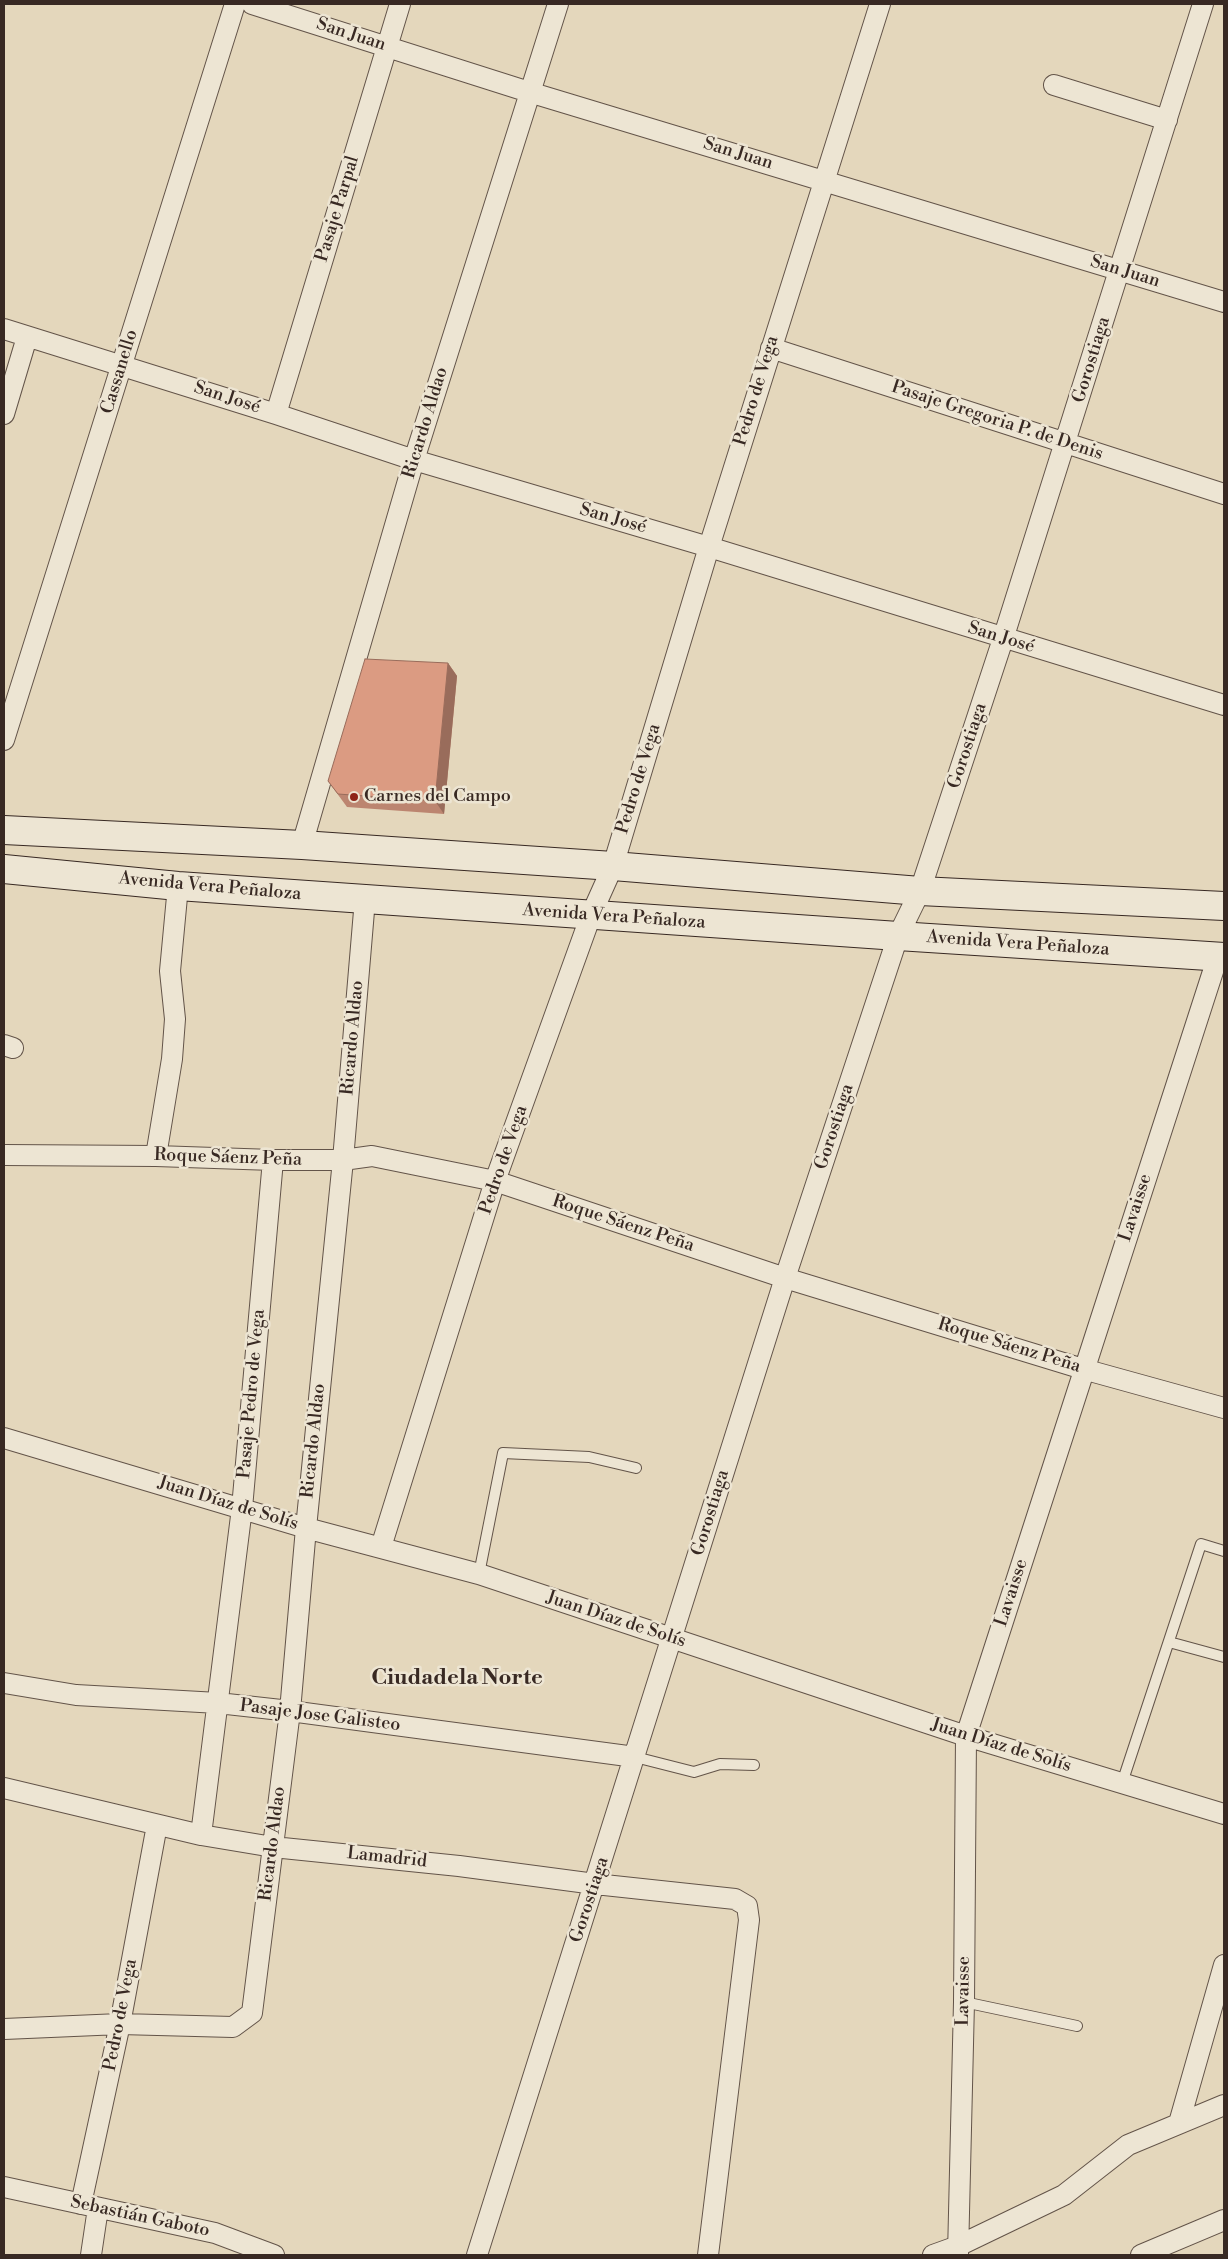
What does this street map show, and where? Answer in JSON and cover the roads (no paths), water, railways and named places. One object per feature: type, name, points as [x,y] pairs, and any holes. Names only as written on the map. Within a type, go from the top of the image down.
[{"type":"main road","points":[[4,830],[302,845],[613,866],[920,891],[1223,901]]},
{"type":"main road","name":"Avenida Vera Peñaloza","points":[[4,869],[178,886],[898,936],[1221,956]]},
{"type":"street","name":"Cassanello","points":[[4,740],[235,4]]},
{"type":"street","name":"San Juan","points":[[252,4],[529,92],[1224,302]]},
{"type":"street","name":"Pasaje Parpal","points":[[276,414],[400,4]]},
{"type":"street","name":"Ricardo Aldao","points":[[302,845],[414,460],[558,4]]},
{"type":"street","name":"Pedro de Vega","points":[[381,1547],[495,1181],[591,915],[613,866],[709,547],[880,4]]},
{"type":"street","name":"Gorostiaga","points":[[477,2255],[785,1278],[898,936],[920,891],[1004,639],[1203,4]]},
{"type":"street","points":[[1054,85],[1167,120]]},
{"type":"street","name":"San José","points":[[4,329],[276,414],[414,460],[709,547],[1224,706]]},
{"type":"street","points":[[4,414],[27,337]]},
{"type":"street","name":"Pasaje Gregoria P. de Denis","points":[[771,348],[1224,494]]},
{"type":"street","points":[[156,1156],[172,1059],[174,1029],[170,972],[178,886]]},
{"type":"street","name":"Ricardo Aldao","points":[[120,2024],[233,2027],[252,2012],[290,1711],[306,1528],[343,1160],[365,899]]},
{"type":"street","name":"Lavaisse","points":[[958,2251],[964,2002],[966,1736],[1083,1369],[1221,956]]},
{"type":"street","name":"Roque Sáenz Peña","points":[[4,1155],[156,1156],[273,1160],[343,1160],[372,1156],[495,1181],[785,1278],[1083,1369],[1224,1408]]},
{"type":"street","name":"Pasaje Pedro de Vega","points":[[201,1835],[242,1508],[273,1160]]},
{"type":"street","name":"Juan Díaz de Solís","points":[[4,1438],[306,1528],[479,1574],[966,1736],[1224,1814]]},
{"type":"street","name":"Pasaje Jose Galisteo","points":[[4,1683],[76,1695],[218,1703],[290,1711],[635,1758]]},
{"type":"street","name":"Lamadrid","points":[[4,1788],[201,1835],[273,1846],[735,1899],[747,1906],[749,1920],[708,2255]]},
{"type":"street","name":"Lamadrid","points":[[4,1794],[29,1794]]},
{"type":"street","name":"Pedro de Vega","points":[[91,2255],[90,2206],[120,2024],[157,1825]]},
{"type":"street","points":[[1179,2123],[1224,1965]]},
{"type":"street","points":[[4,2029],[120,2024]]},
{"type":"street","points":[[933,2255],[958,2251],[1064,2195],[1128,2146],[1224,2105]]},
{"type":"street","name":"Sebastián Gaboto","points":[[4,2187],[216,2233],[274,2255]]},
{"type":"street","points":[[1141,2255],[1224,2220]]},
{"type":"lane","points":[[479,1574],[503,1453],[589,1458],[636,1468]]},
{"type":"lane","points":[[1122,1783],[1201,1544],[1224,1551]]},
{"type":"lane","points":[[1169,1642],[1224,1656]]},
{"type":"lane","points":[[635,1758],[694,1772],[720,1764],[754,1765]]},
{"type":"lane","points":[[964,2002],[1077,2026]]},
{"type":"place","name":"Carnes del Campo","points":[[354,797]]},
{"type":"district","name":"Ciudadela Norte","points":[[457,1679]]}]
